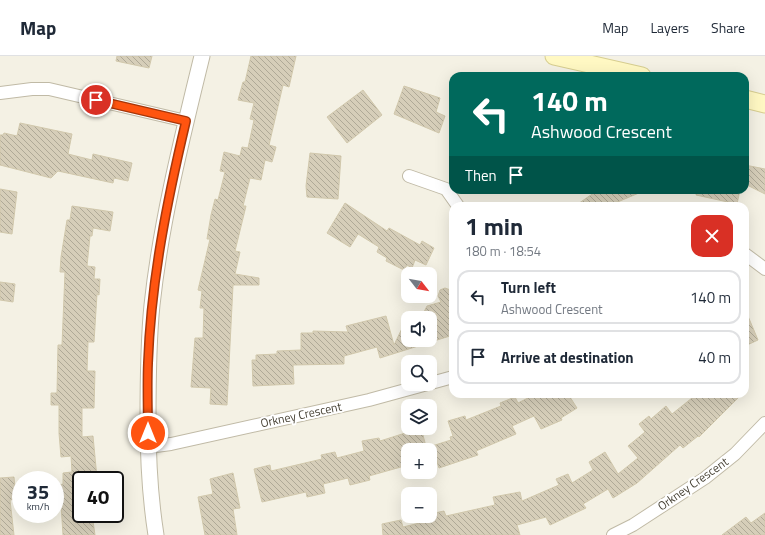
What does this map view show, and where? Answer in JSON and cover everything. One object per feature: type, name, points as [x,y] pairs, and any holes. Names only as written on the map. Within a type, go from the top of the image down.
[{"type":"main road","points":[[554,56],[624,72]]},
{"type":"main road","points":[[749,100],[765,104]]},
{"type":"street","points":[[156,535],[149,478],[148,447],[148,364],[152,306],[170,192],[202,56]]},
{"type":"street","points":[[0,93],[32,89],[50,89],[186,121]]},
{"type":"street","points":[[409,176],[446,189],[449,193]]},
{"type":"street","points":[[749,257],[765,269]]},
{"type":"street","name":"Orkney Crescent","points":[[148,447],[171,444],[369,400],[449,378]]},
{"type":"street","name":"Orkney Crescent","points":[[613,535],[633,525],[705,478],[735,454],[765,423]]},
{"type":"building","points":[[117,56],[152,56],[149,68],[116,61]]},
{"type":"building","points":[[251,56],[296,56],[289,87],[283,85],[269,145],[276,147],[272,162],[265,160],[261,180],[250,178],[243,206],[246,206],[235,251],[240,252],[235,274],[259,278],[259,285],[233,285],[227,405],[210,404],[211,388],[191,387],[195,338],[203,338],[204,308],[200,308],[202,291],[198,290],[210,239],[207,239],[211,215],[215,199],[218,200],[225,172],[220,171],[224,152],[240,156],[242,147],[248,148],[254,120],[250,119],[254,103],[238,100],[243,82],[245,82]]},
{"type":"building","points":[[404,86],[440,98],[436,112],[445,116],[439,133],[394,114]]},
{"type":"building","points":[[363,90],[382,115],[347,143],[327,117]]},
{"type":"building","points":[[20,123],[72,134],[68,154],[92,160],[93,154],[132,163],[128,181],[114,178],[113,183],[58,171],[51,178],[0,165],[0,135],[3,135],[4,133],[17,136]]},
{"type":"building","points":[[310,153],[341,156],[338,199],[307,197],[306,186]]},
{"type":"building","points":[[749,166],[765,169],[765,194],[749,186]]},
{"type":"building","points":[[0,189],[17,192],[12,234],[0,232]]},
{"type":"building","points":[[592,194],[636,194],[618,202],[581,202]]},
{"type":"building","points":[[739,194],[737,202],[728,202],[696,195]]},
{"type":"building","points":[[345,203],[387,231],[389,228],[420,245],[422,241],[434,248],[426,265],[415,260],[412,267],[407,265],[406,267],[401,267],[401,268],[386,261],[387,258],[377,252],[379,247],[358,234],[350,247],[327,233]]},
{"type":"building","points":[[72,206],[113,212],[110,231],[93,228],[92,236],[90,236],[87,266],[95,267],[94,279],[100,279],[99,295],[97,294],[94,342],[88,342],[87,371],[95,371],[94,408],[82,408],[82,437],[93,436],[96,471],[72,472],[71,456],[61,457],[59,405],[51,405],[51,393],[57,393],[58,345],[62,345],[65,272],[60,272],[61,257],[67,220],[70,220]]},
{"type":"building","points":[[0,282],[15,284],[13,302],[0,300]]},
{"type":"building","points":[[445,288],[449,290],[449,336],[437,340],[437,311],[424,311],[427,306],[441,302],[438,296],[440,290]]},
{"type":"building","points":[[386,316],[394,345],[401,330],[401,347],[415,347],[380,358],[377,347],[344,356],[344,364],[293,365],[294,384],[253,386],[252,360],[256,360],[256,355],[277,354],[277,351],[301,350],[301,333],[313,333],[313,331],[348,332],[346,326]]},
{"type":"building","points":[[749,319],[758,340],[749,344]]},
{"type":"building","points":[[516,398],[518,403],[528,398],[571,398],[577,408],[561,418],[562,420],[541,429],[534,416],[512,426],[516,434],[476,451],[478,455],[439,468],[437,462],[437,444],[451,440],[450,437],[453,436],[448,421],[465,416],[466,420],[501,406],[500,403]]},
{"type":"building","points":[[692,398],[738,398],[699,437],[698,436],[683,448],[680,445],[637,483],[613,498],[608,489],[583,504],[586,508],[550,525],[546,517],[517,525],[520,535],[383,535],[382,524],[401,520],[403,527],[420,523],[437,523],[437,512],[444,511],[446,516],[495,505],[493,497],[520,492],[522,501],[559,485],[556,479],[568,474],[572,483],[593,470],[589,462],[605,452],[618,474],[638,458],[628,446],[645,432],[639,424],[649,416],[651,419],[666,406],[672,414]]},
{"type":"building","points":[[401,434],[423,435],[425,443],[401,443],[401,467],[369,476],[370,480],[350,485],[348,478],[323,484],[325,493],[307,497],[306,492],[262,502],[254,469],[270,465],[271,471],[322,459],[321,455],[335,452],[337,458],[364,451],[362,441],[379,438],[380,441]]},
{"type":"building","points":[[72,472],[72,523],[93,523],[95,535],[63,535],[64,473]]},
{"type":"building","points":[[233,473],[240,508],[233,509],[237,535],[205,535],[198,497],[213,494],[210,479]]},
{"type":"building","points":[[12,477],[12,500],[10,500],[14,535],[0,535],[0,478]]},
{"type":"building","points":[[765,513],[765,535],[722,535],[746,517],[751,523]]},
{"type":"route","points":[[96,100],[186,121],[171,184],[152,306],[148,364],[148,433]]}]
